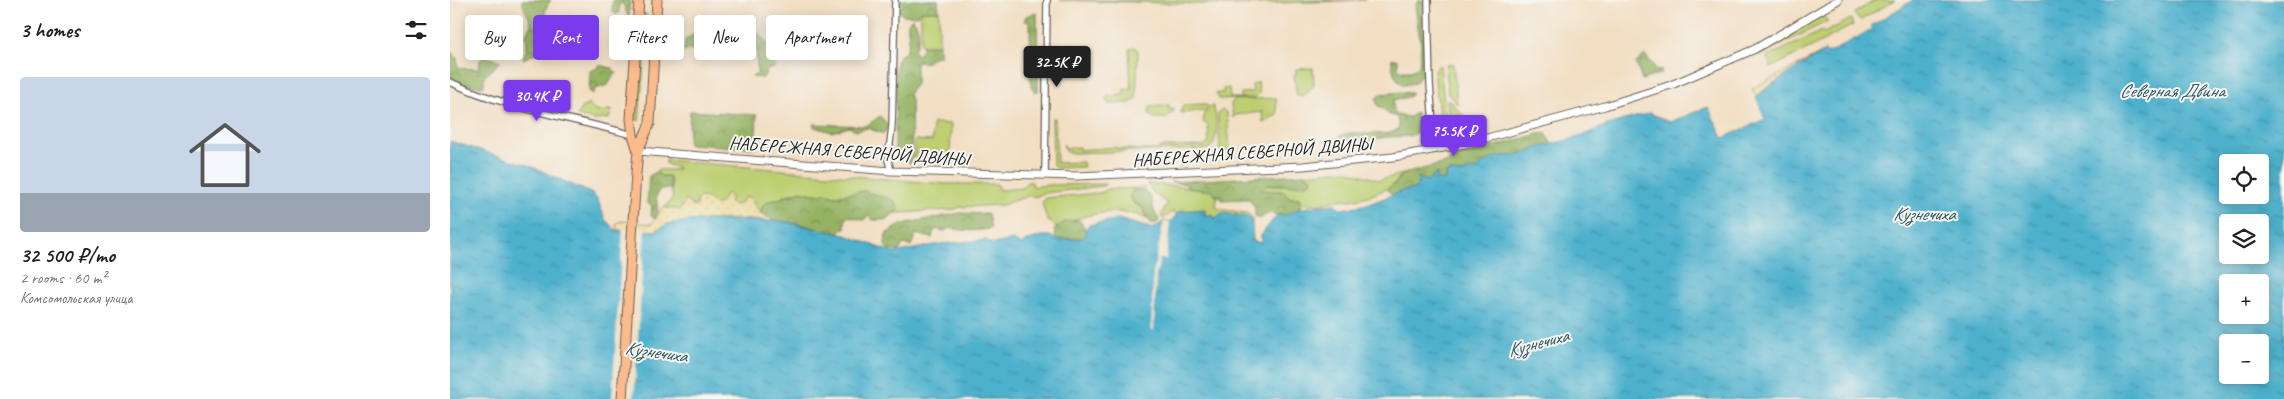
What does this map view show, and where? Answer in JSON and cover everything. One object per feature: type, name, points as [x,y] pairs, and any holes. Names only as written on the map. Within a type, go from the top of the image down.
[{"type":"main road","points":[[638,151],[631,119],[639,0]]},
{"type":"main road","points":[[622,399],[636,173],[638,151],[650,123],[657,0]]},
{"type":"street","points":[[891,171],[888,160],[892,126],[895,0]]},
{"type":"street","points":[[1046,176],[1047,0]]},
{"type":"street","points":[[1428,0],[1430,84],[1435,150]]},
{"type":"street","name":"НАБЕРЕЖНАЯ СЕВЕРНОЙ ДВИНЫ","points":[[638,151],[891,171],[1046,176],[1110,176],[1303,166],[1393,157],[1465,144],[1605,106],[1671,85],[1755,49],[1833,1]]},
{"type":"street","points":[[450,82],[471,92],[573,121],[633,135]]},
{"type":"green space","points":[[522,0],[551,0],[546,8],[545,15],[533,15],[533,55],[523,59],[527,46],[526,34],[531,24]]},
{"type":"green space","points":[[613,0],[630,0],[629,15],[622,2],[619,6],[619,13],[616,15],[612,8]]},
{"type":"green space","points":[[900,0],[938,0],[939,11],[921,11],[918,16],[903,15],[897,11]]},
{"type":"green space","points":[[1060,0],[1365,0],[1232,5]]},
{"type":"green space","points":[[1423,0],[1425,70],[1415,83],[1404,85],[1394,74],[1392,58],[1398,60],[1400,71],[1411,71],[1419,66],[1421,46],[1415,6],[1418,1]]},
{"type":"green space","points":[[1876,0],[1895,0],[1861,20],[1858,19],[1854,13]]},
{"type":"green space","points":[[921,11],[939,11],[939,45],[921,45]]},
{"type":"green space","points":[[1037,13],[1038,91],[1036,92],[1031,88],[1030,22],[1024,21],[1026,16]]},
{"type":"green space","points":[[1821,15],[1828,21],[1760,55],[1758,49]]},
{"type":"green space","points":[[912,18],[917,25],[919,33],[918,42],[914,49],[915,54],[918,55],[923,47],[921,45],[939,45],[940,56],[933,57],[926,63],[920,61],[916,63],[916,84],[909,93],[911,100],[912,157],[910,163],[895,156],[896,63],[897,58],[906,51],[909,40],[908,22]]},
{"type":"green space","points":[[1851,19],[1853,25],[1771,68],[1767,57],[1822,31],[1824,33]]},
{"type":"green space","points":[[756,33],[766,42],[766,60],[774,60],[774,68],[768,69],[763,78],[752,77],[757,74]]},
{"type":"green space","points":[[694,35],[694,44],[692,50],[684,51],[685,40]]},
{"type":"green space","points":[[1134,47],[1138,52],[1136,99],[1130,103],[1109,104],[1106,100],[1108,96],[1124,95],[1124,89],[1131,89],[1129,49]]},
{"type":"green space","points":[[450,51],[457,58],[458,68],[479,69],[480,60],[501,61],[484,77],[484,86],[466,86],[450,76]]},
{"type":"green space","points":[[1645,55],[1658,71],[1661,70],[1662,73],[1642,80],[1636,63]]},
{"type":"green space","points":[[640,60],[644,60],[639,121],[635,119]]},
{"type":"green space","points":[[1453,63],[1457,104],[1448,94],[1446,65]]},
{"type":"green space","points":[[599,65],[612,68],[617,74],[615,74],[608,85],[595,89],[593,94],[589,91],[590,71]]},
{"type":"green space","points":[[1440,65],[1447,130],[1441,131],[1434,70]]},
{"type":"green space","points":[[1313,68],[1314,85],[1305,95],[1297,96],[1294,75],[1296,74],[1296,69]]},
{"type":"green space","points":[[1258,82],[1259,93],[1255,98],[1219,99],[1216,93],[1223,93],[1223,89],[1229,88],[1230,98],[1241,98],[1241,93],[1253,92],[1252,85]]},
{"type":"green space","points":[[1412,93],[1409,97],[1393,100],[1396,115],[1410,117],[1416,112],[1420,131],[1409,136],[1377,139],[1368,143],[1342,143],[1339,141],[1338,137],[1344,134],[1387,133],[1399,127],[1397,117],[1388,114],[1383,108],[1378,106],[1376,99],[1380,94]]},
{"type":"green space","points":[[1276,98],[1277,114],[1263,123],[1262,112],[1236,115],[1233,118],[1231,104],[1234,100]]},
{"type":"green space","points":[[1447,100],[1450,101],[1473,126],[1451,132]]},
{"type":"green space","points":[[590,104],[595,111],[612,110],[609,119],[594,120],[577,116],[581,108]]},
{"type":"green space","points":[[1204,104],[1208,106],[1208,109],[1212,105],[1216,121],[1215,141],[1209,149],[1072,153],[1066,152],[1063,144],[1066,148],[1079,147],[1079,150],[1116,147],[1117,149],[1159,150],[1160,147],[1204,146],[1209,143],[1208,126],[1203,122],[1204,114],[1207,110],[1181,113],[1181,109],[1184,105]]},
{"type":"green space","points":[[1169,105],[1169,109],[1175,110],[1167,118],[1154,118],[1149,114],[1150,107]]},
{"type":"green space","points":[[1222,110],[1227,113],[1230,151],[1220,151],[1218,114]]},
{"type":"green space","points":[[690,111],[757,115],[755,148],[688,144]]},
{"type":"green space","points":[[880,116],[888,125],[884,134],[867,128],[856,131],[849,127],[832,132],[814,127],[813,124],[866,126]]},
{"type":"green space","points":[[1053,118],[1055,118],[1057,163],[1083,162],[1084,167],[1057,168],[1053,166]]},
{"type":"green space","points":[[933,123],[951,124],[950,158],[914,158],[915,140],[932,141]]},
{"type":"green space","points":[[1545,132],[1551,143],[1543,147],[1514,156],[1499,157],[1481,167],[1464,173],[1450,172],[1445,175],[1444,181],[1436,179],[1436,173],[1427,181],[1420,178],[1417,187],[1410,191],[1393,195],[1387,189],[1396,183],[1403,174],[1446,163],[1451,159]]},
{"type":"green space","points":[[666,160],[945,184],[997,184],[999,190],[1022,188],[1027,182],[1032,182],[1033,187],[1106,184],[1103,186],[1045,193],[1034,197],[1031,195],[1002,205],[961,207],[952,210],[896,213],[899,211],[894,200],[864,192],[835,196],[826,193],[813,194],[801,191],[780,199],[773,199],[761,212],[750,199],[733,205],[728,201],[731,197],[727,193],[719,204],[714,204],[709,199],[701,197],[697,201],[696,206],[690,204],[678,210],[665,207],[673,197],[671,181],[669,176],[661,176],[656,172],[658,170],[678,170],[678,168],[666,164]]},
{"type":"green space","points":[[1345,170],[1379,180],[1407,173],[1399,177],[1395,185],[1372,195],[1320,204],[1305,204],[1299,198],[1289,198],[1284,192],[1259,190],[1265,186],[1306,184],[1303,174]]},
{"type":"green space","points":[[656,172],[661,176],[669,176],[671,189],[661,189],[657,194],[658,212],[654,219],[651,216],[652,206],[647,203],[649,176]]},
{"type":"green space","points":[[1303,174],[1312,178],[1311,182],[1298,185],[1271,185],[1260,190],[1284,191],[1289,198],[1297,198],[1302,201],[1302,206],[1287,214],[1269,213],[1259,219],[1255,216],[1255,208],[1249,199],[1221,200],[1212,191],[1192,189],[1185,184],[1171,182]]},
{"type":"green space","points":[[1148,184],[1212,191],[1217,198],[1216,205],[1218,209],[1247,213],[1252,217],[1252,223],[1248,217],[1222,213],[1214,219],[1209,215],[1205,216],[1205,210],[1180,211],[1176,214],[1172,212],[1163,219],[1161,215],[1167,203],[1153,193]]},
{"type":"green space","points":[[1144,188],[1146,191],[1137,190],[1130,197],[1134,204],[1142,207],[1147,219],[1125,213],[1101,213],[1089,215],[1058,228],[1047,220],[1042,203],[1046,198],[1100,193],[1108,189]]},
{"type":"green space","points":[[1133,190],[1147,193],[1150,196],[1159,219],[1158,222],[1155,224],[1150,222],[1141,206],[1133,203],[1130,195]]},
{"type":"green space","points":[[801,191],[813,194],[826,193],[835,196],[864,191],[894,200],[899,210],[885,220],[873,220],[869,216],[863,220],[848,216],[845,220],[845,228],[837,234],[797,223],[773,222],[771,218],[761,214],[763,205],[768,201]]},
{"type":"green space","points":[[960,213],[988,214],[991,228],[976,231],[951,228],[944,231],[937,229],[933,232],[932,238],[916,234],[911,246],[903,244],[899,251],[889,250],[885,246],[886,234],[902,224]]},
{"type":"green space","points":[[1079,220],[1085,228],[1086,236],[1083,238],[1056,239],[1054,229],[1065,222]]},
{"type":"sand","points":[[1825,51],[1790,72],[1756,96],[1752,89]]},
{"type":"sand","points":[[727,193],[731,196],[729,203],[733,205],[740,204],[744,198],[749,197],[761,214],[771,218],[773,222],[742,219],[698,220],[668,224],[655,231],[615,230],[617,223],[621,221],[652,224],[663,207],[680,210],[686,200],[693,207],[697,205],[697,200],[700,197],[709,199],[714,204],[719,204]]},
{"type":"water","name":"Кузнечиха","points":[[1913,0],[2284,0],[2284,399],[450,399],[450,141],[528,165],[593,194],[597,198],[605,219],[615,230],[655,231],[668,224],[698,220],[781,221],[846,235],[894,253],[940,244],[986,240],[993,244],[1013,240],[1022,245],[1025,241],[1042,236],[1049,236],[1060,240],[1083,238],[1086,235],[1085,230],[1089,225],[1118,219],[1153,229],[1164,221],[1170,222],[1180,211],[1205,209],[1205,216],[1213,214],[1215,219],[1222,213],[1249,217],[1252,223],[1253,241],[1261,243],[1261,235],[1277,215],[1317,206],[1335,204],[1341,209],[1369,204],[1402,191],[1414,189],[1418,185],[1418,177],[1427,181],[1438,173],[1436,179],[1444,181],[1448,172],[1464,173],[1477,169],[1485,162],[1494,158],[1531,152],[1536,148],[1579,137],[1610,124],[1650,113],[1670,122],[1708,107],[1723,138],[1765,119],[1756,96],[1790,72],[1825,51],[1827,54],[1872,29],[1871,26]]},
{"type":"pier","points":[[1164,221],[1170,222],[1166,259],[1160,259],[1156,275],[1154,330],[1151,330],[1153,274]]},
{"type":"pier","points":[[623,228],[645,228],[634,399],[612,399]]},
{"type":"water label","name":"Северная Двина","points":[[2172,91]]}]
